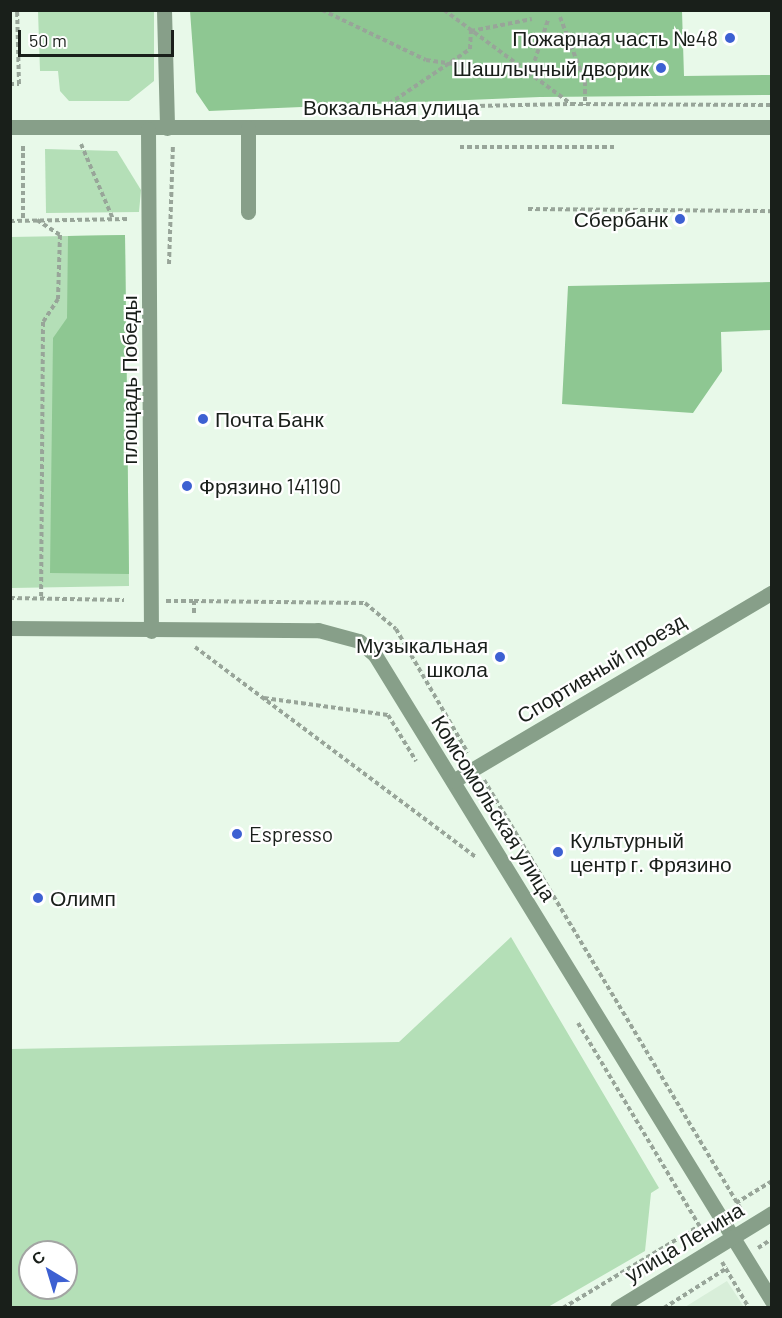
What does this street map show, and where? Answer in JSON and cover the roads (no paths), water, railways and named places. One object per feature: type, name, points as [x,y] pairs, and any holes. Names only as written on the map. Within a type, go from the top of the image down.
[{"type":"street","points":[[164,10],[167,129]]},
{"type":"street","name":"Вокзальная улица","points":[[10,127],[148,129],[771,127]]},
{"type":"street","points":[[248,128],[248,212]]},
{"type":"street","name":"площадь Победы","points":[[148,129],[152,631]]},
{"type":"street","name":"Спортивный проезд","points":[[453,781],[771,592]]},
{"type":"street","name":"Комсомольская улица","points":[[10,628],[193,632],[318,630],[359,641],[375,655],[771,1301]]},
{"type":"street","name":"улица Ленина","points":[[617,1308],[771,1213]]},
{"type":"place","name":"Пожарная часть №48","points":[[730,38]]},
{"type":"place","name":"Шашлычный дворик","points":[[661,68]]},
{"type":"place","name":"Сбербанк","points":[[680,219]]},
{"type":"place","name":"Почта Банк","points":[[203,419]]},
{"type":"place","name":"Фрязино 141190","points":[[187,486]]},
{"type":"place","name":"Музыкальная школа","points":[[500,657]]},
{"type":"place","name":"Espresso","points":[[237,834]]},
{"type":"place","name":"Культурный центр г. Фрязино","points":[[558,852]]},
{"type":"place","name":"Олимп","points":[[38,898]]}]
